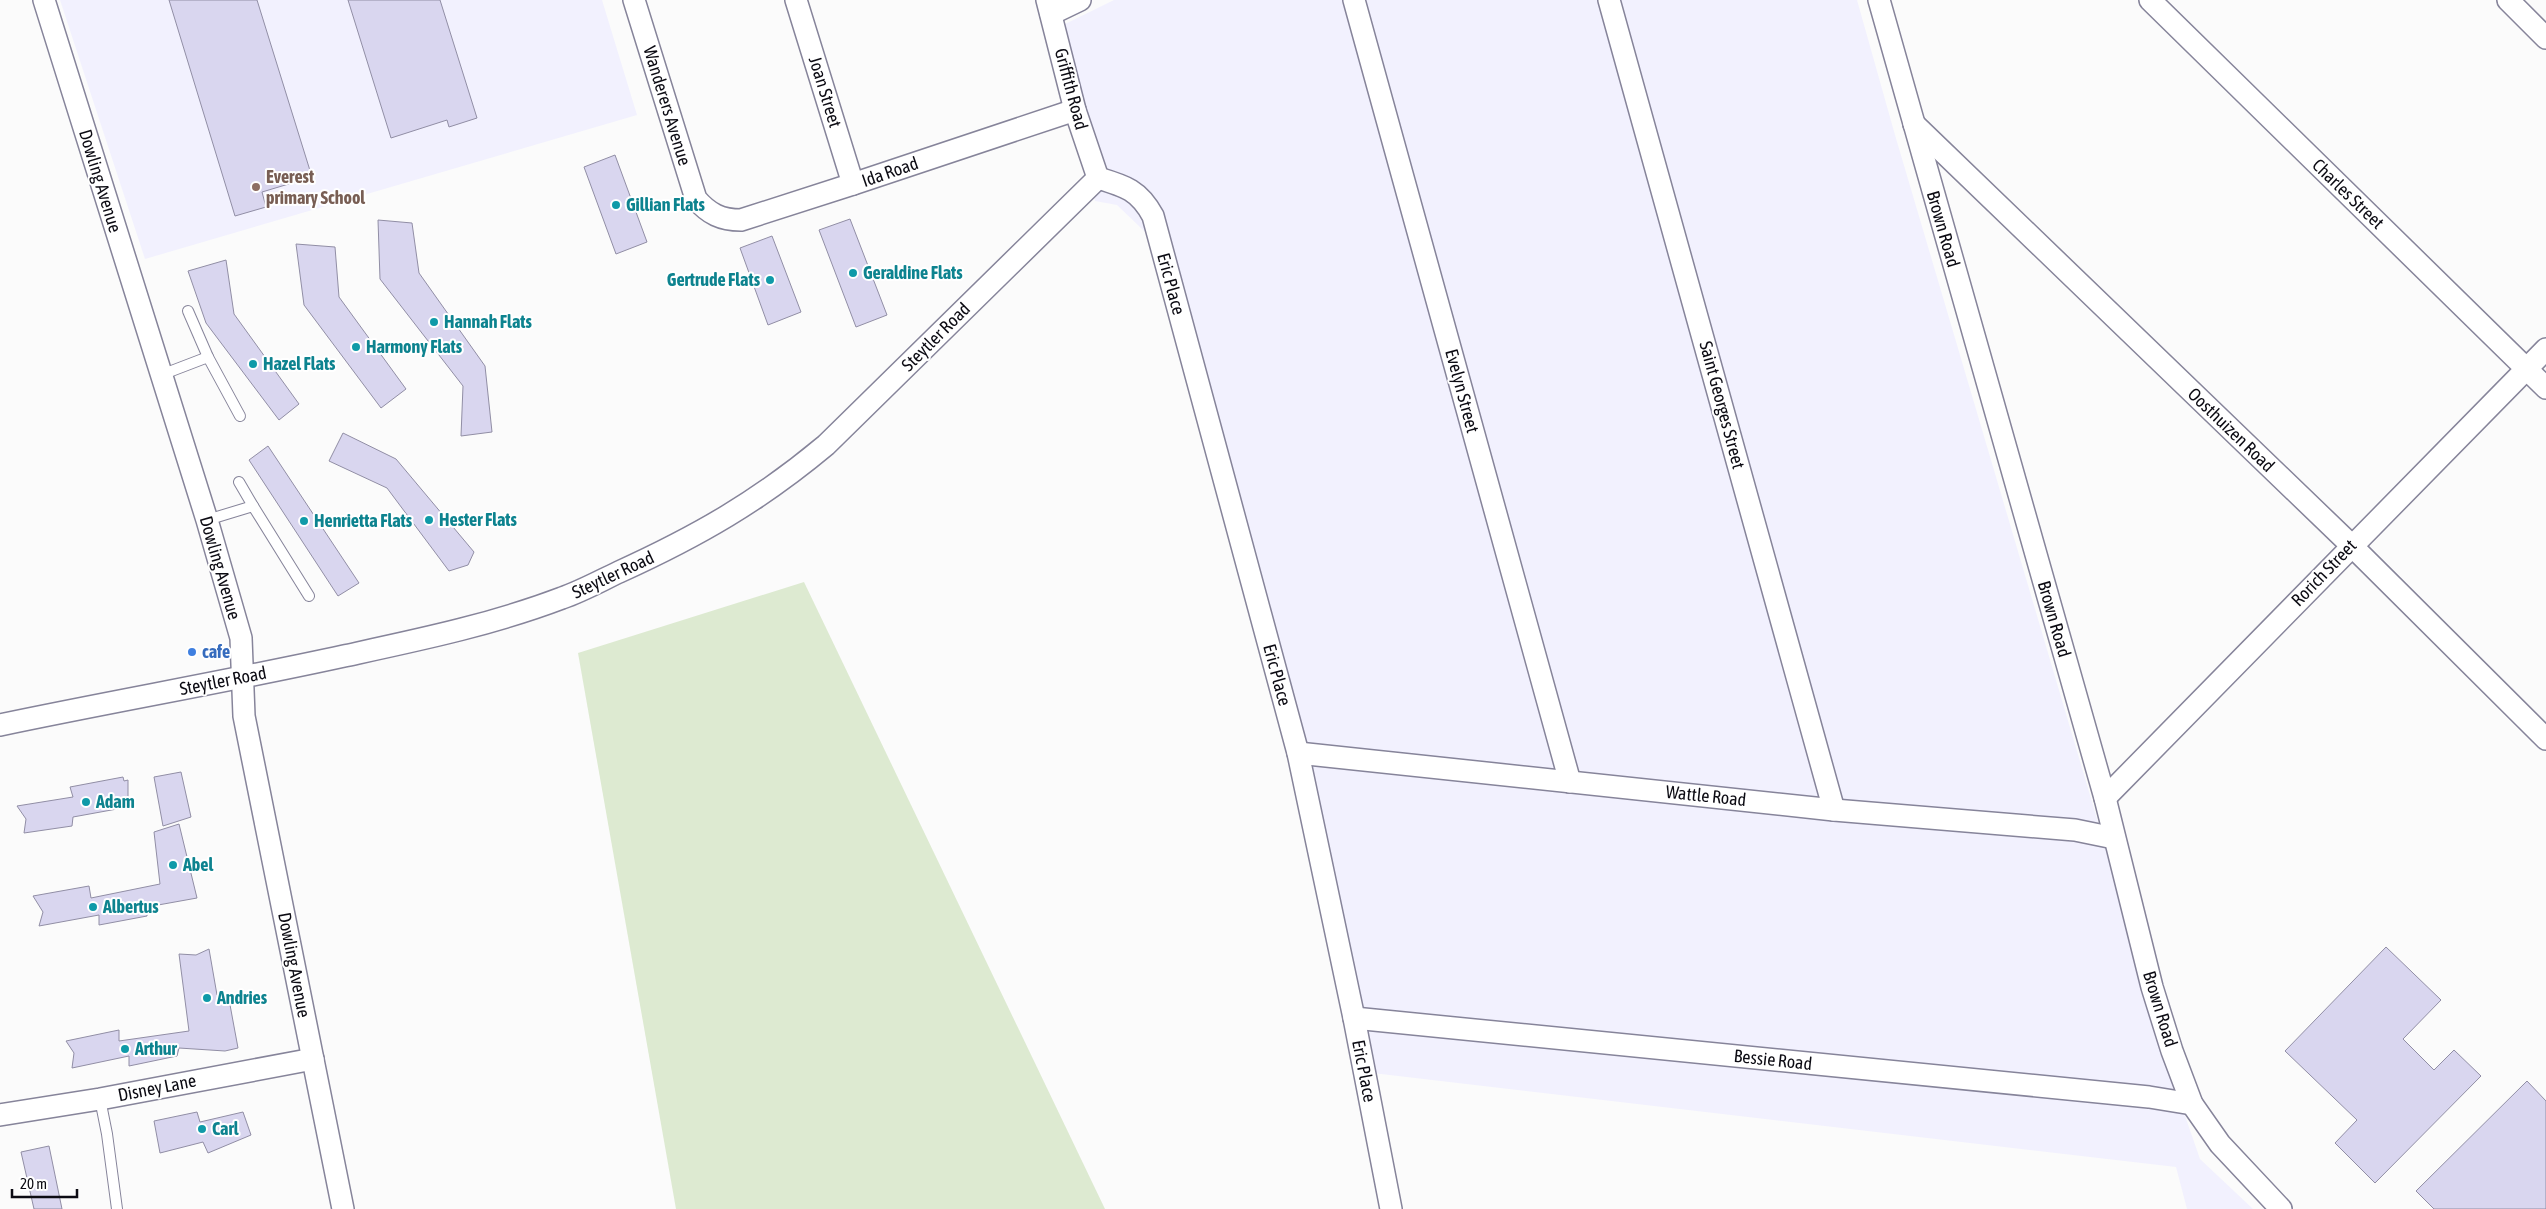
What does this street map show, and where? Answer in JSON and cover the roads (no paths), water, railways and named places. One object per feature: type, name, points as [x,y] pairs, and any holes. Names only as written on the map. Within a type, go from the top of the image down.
[{"type":"street","name":"Dowling Avenue","points":[[44,0],[207,520],[241,638],[244,716],[343,1209]]},
{"type":"street","name":"Wanderers Avenue","points":[[634,0],[696,198],[705,209]]},
{"type":"street","name":"Joan Street","points":[[796,0],[854,184]]},
{"type":"street","points":[[1049,7],[1080,0]]},
{"type":"street","name":"Evelyn Street","points":[[1354,0],[1570,782]]},
{"type":"street","name":"Saint Georges Street","points":[[1610,0],[1834,810]]},
{"type":"street","name":"Brown Road","points":[[1879,0],[2104,798],[2152,987],[2192,1104],[2220,1144],[2281,1209]]},
{"type":"street","name":"Charles Street","points":[[2150,0],[2546,388]]},
{"type":"street","points":[[2508,0],[2546,38]]},
{"type":"street","name":"Griffith Road","points":[[1049,7],[1074,110],[1098,178]]},
{"type":"street","name":"Ida Road","points":[[705,209],[721,218],[741,220],[1074,110]]},
{"type":"street","name":"Oosthuizen Road","points":[[1913,124],[2351,545],[2546,739]]},
{"type":"street","name":"Steytler Road","points":[[1,723],[242,677],[421,640],[500,619],[564,597],[682,544],[786,478],[826,445],[1098,178]]},
{"type":"street","name":"Eric Place","points":[[1098,178],[1124,186],[1137,193],[1153,216],[1298,753],[1354,1018],[1391,1209]]},
{"type":"street","name":"Rorich Street","points":[[2104,798],[2546,349]]},
{"type":"street","name":"Wattle Road","points":[[1298,753],[1834,810],[2075,830],[2114,838]]},
{"type":"street","name":"Bessie Road","points":[[1354,1018],[2149,1097],[2192,1104]]},
{"type":"street","name":"Disney Lane","points":[[0,1115],[100,1099],[313,1059]]},
{"type":"lane","points":[[188,312],[208,358],[240,416]]},
{"type":"lane","points":[[160,375],[208,358]]},
{"type":"lane","points":[[239,482],[309,596]]},
{"type":"lane","points":[[207,520],[253,506]]},
{"type":"lane","points":[[100,1099],[107,1134],[117,1209]]},
{"type":"place","name":"Everest primary School","points":[[256,187]]},
{"type":"place","name":"Gillian Flats","points":[[616,205]]},
{"type":"place","name":"Geraldine Flats","points":[[853,273]]},
{"type":"place","name":"Gertrude Flats","points":[[770,280]]},
{"type":"place","name":"Hannah Flats","points":[[434,322]]},
{"type":"place","name":"Harmony Flats","points":[[356,347]]},
{"type":"place","name":"Hazel Flats","points":[[253,364]]},
{"type":"place","name":"Hester Flats","points":[[429,520]]},
{"type":"place","name":"Henrietta Flats","points":[[304,521]]},
{"type":"place","name":"cafe","points":[[192,652]]},
{"type":"place","name":"Adam","points":[[86,802]]},
{"type":"place","name":"Abel","points":[[173,865]]},
{"type":"place","name":"Albertus","points":[[93,907]]},
{"type":"place","name":"Andries","points":[[207,998]]},
{"type":"place","name":"Arthur","points":[[125,1049]]},
{"type":"place","name":"Carl","points":[[202,1129]]}]
